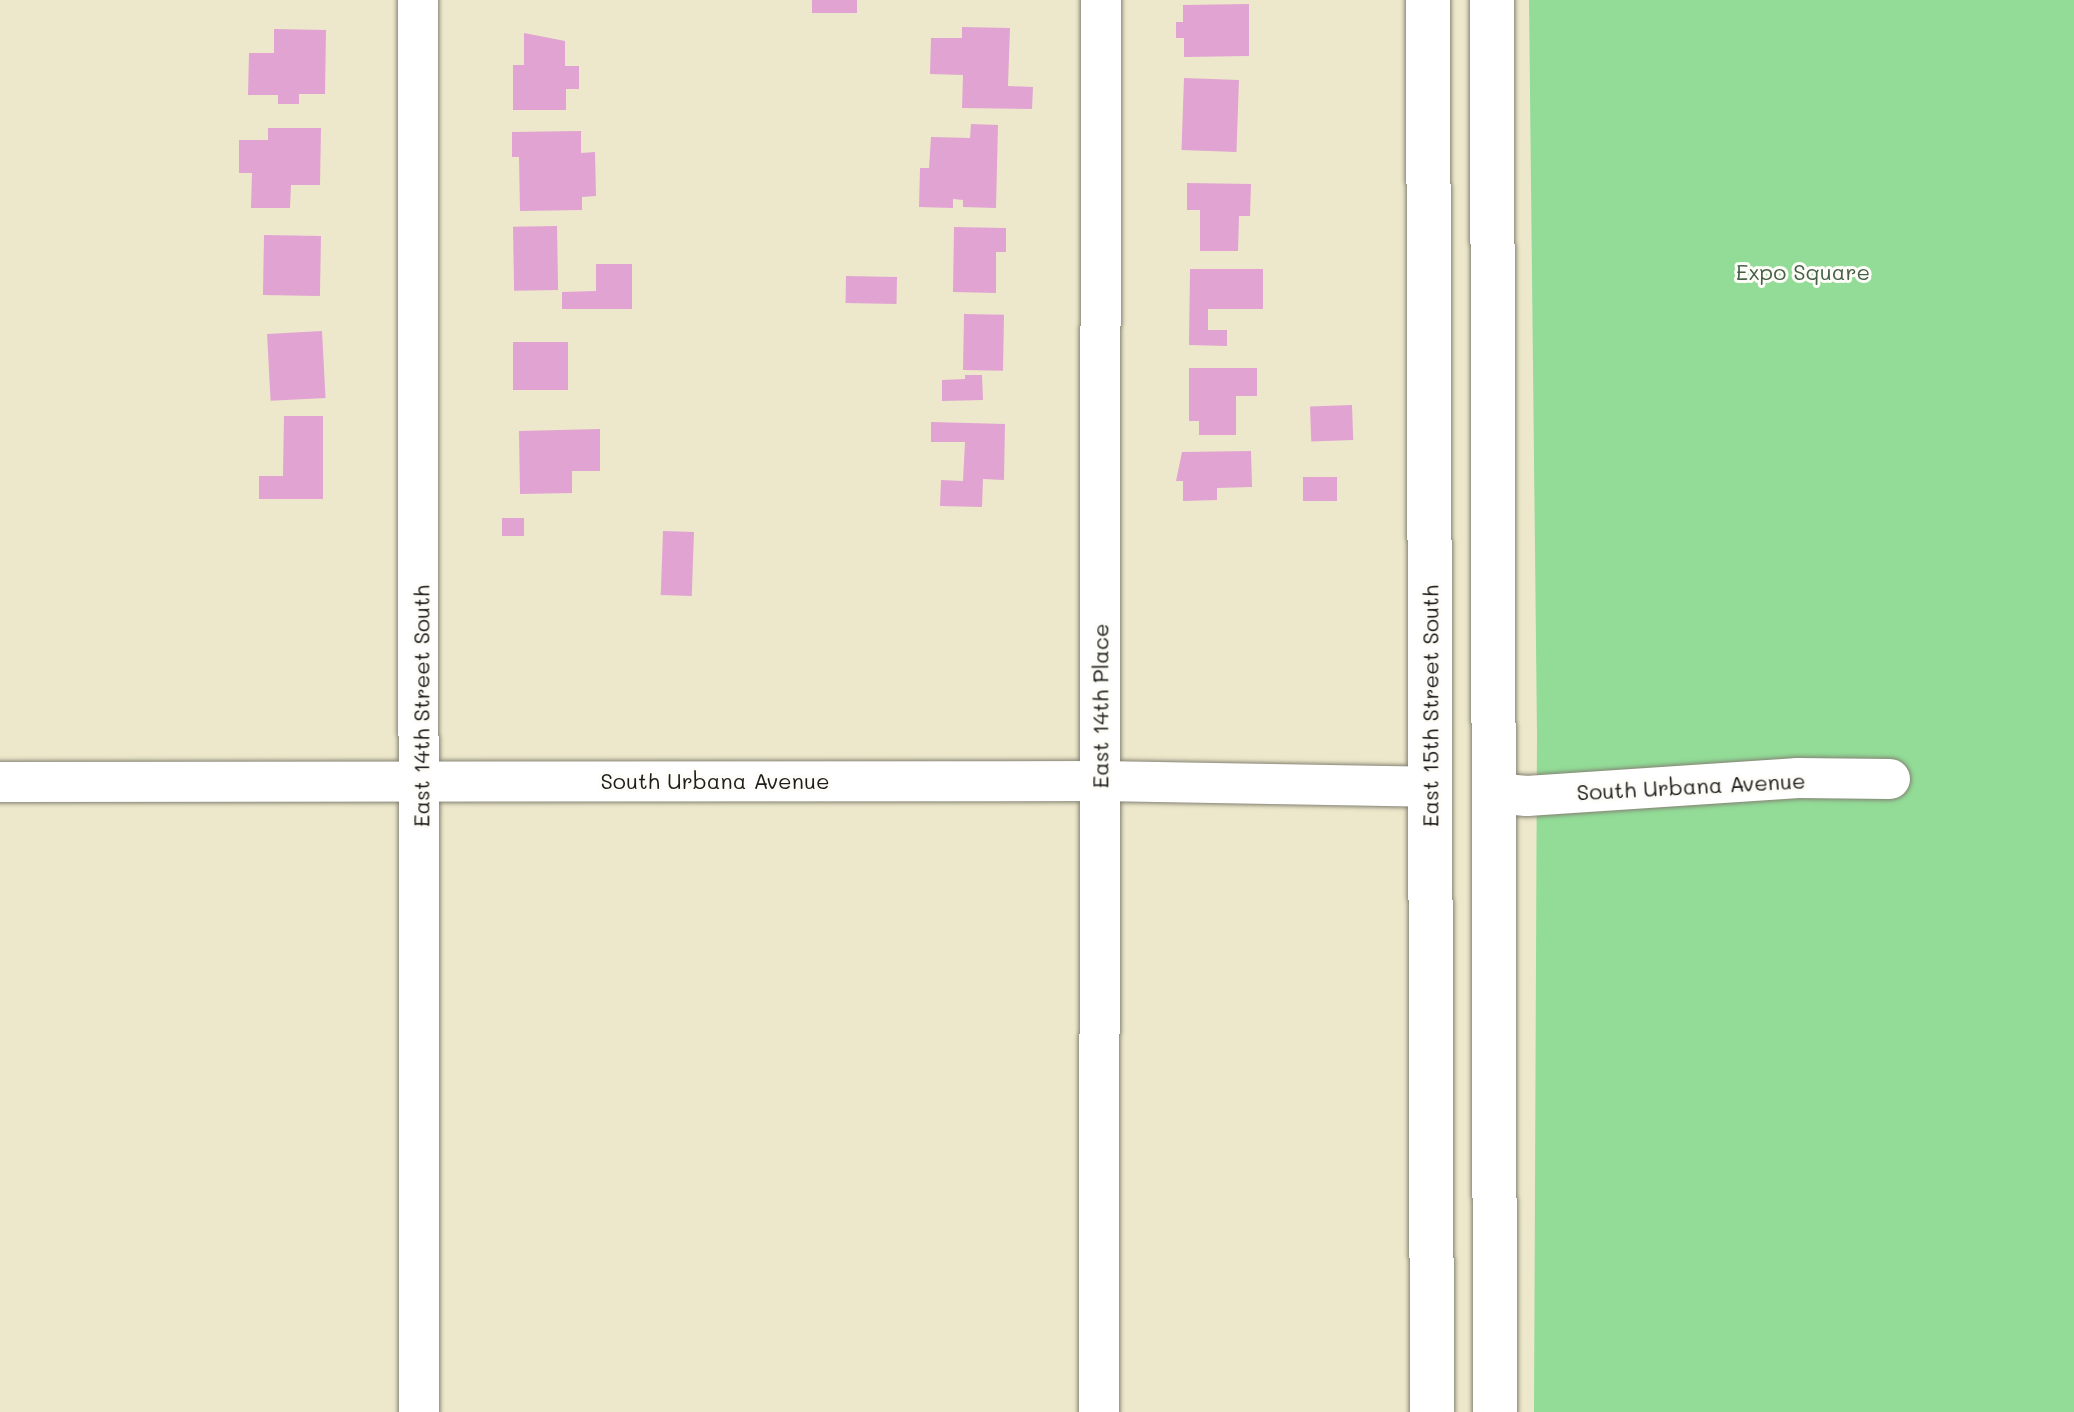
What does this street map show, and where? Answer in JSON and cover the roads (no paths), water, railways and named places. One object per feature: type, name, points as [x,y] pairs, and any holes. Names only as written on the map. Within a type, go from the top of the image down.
[{"type":"main road","name":"East 15th Street South","points":[[1428,0],[1432,1412]]},
{"type":"main road","points":[[1492,0],[1495,1412]]},
{"type":"main road","points":[[1429,787],[1493,793]]},
{"type":"street","name":"East 14th Street South","points":[[418,0],[421,780],[419,1412]]},
{"type":"street","name":"East 14th Place","points":[[1099,1412],[1101,0]]},
{"type":"street","name":"South Urbana Avenue","points":[[1493,793],[1527,796],[1798,778],[1890,779]]},
{"type":"street","name":"South Urbana Avenue","points":[[0,782],[1100,781],[1429,787]]},
{"type":"park label","name":"Expo Square","points":[[1803,272]]}]
